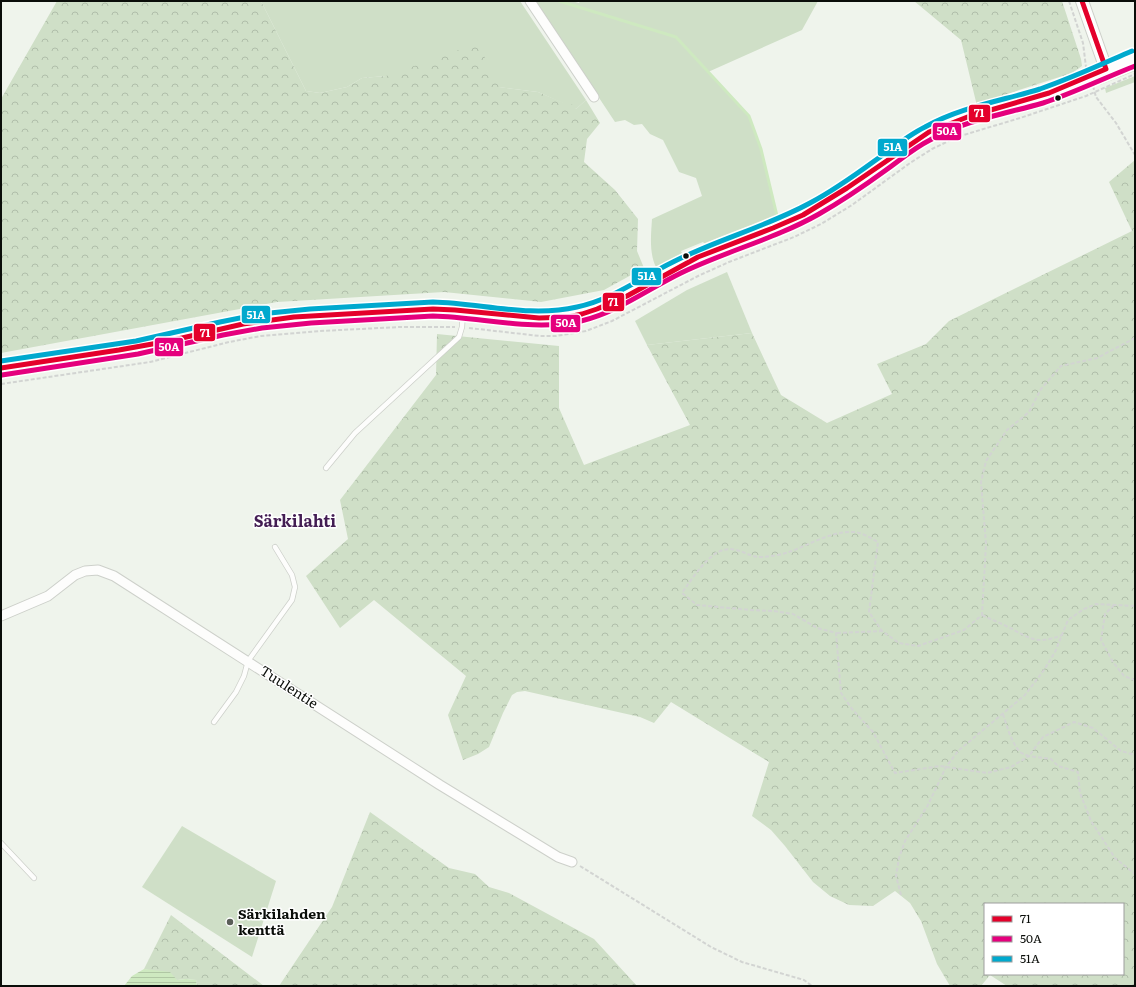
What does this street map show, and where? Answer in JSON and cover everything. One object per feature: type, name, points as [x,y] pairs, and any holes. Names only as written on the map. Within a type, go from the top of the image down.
[{"type":"street","points":[[1082,1],[1106,69]]},
{"type":"street","points":[[531,2],[594,97]]},
{"type":"street","points":[[1,368],[109,352],[169,341],[242,324],[278,319],[390,311],[463,311],[512,316],[554,317],[580,314],[613,303],[689,262],[722,247],[783,225],[816,208],[924,134],[973,114],[1060,90],[1106,69],[1135,58]]},
{"type":"street","name":"Tuulentie","points":[[1,616],[48,596],[74,575],[85,571],[98,570],[114,576],[452,792],[558,857],[572,862]]},
{"type":"lane","points":[[326,468],[355,433],[459,337],[462,327],[463,311]]},
{"type":"lane","points":[[214,722],[236,692],[244,676],[248,661],[292,600],[295,587],[292,575],[275,547]]},
{"type":"lane","points":[[1,843],[34,878]]},
{"type":"path","points":[[1069,1],[1083,43],[1086,68]]},
{"type":"path","points":[[1,384],[150,362],[229,342],[261,336],[400,327],[462,327],[540,336],[556,336],[586,331],[612,321],[698,276],[729,262],[794,237],[821,224],[852,205],[910,163],[932,149],[957,137],[1020,118],[1095,92],[1135,74]]},
{"type":"path","points":[[1095,92],[1096,97],[1116,124],[1135,155]]},
{"type":"path","points":[[882,631],[836,633],[817,628],[793,614],[774,611],[697,605],[682,593],[704,564],[719,552],[734,549],[760,557],[787,553],[839,534],[854,532],[865,535],[878,542],[869,612],[882,631],[899,643],[918,646],[964,630],[982,615],[986,544],[981,482],[986,461],[1007,430],[1029,412],[1041,389],[1061,366],[1097,358],[1135,338]]},
{"type":"path","points":[[900,895],[896,876],[899,858],[906,841],[928,805],[946,767],[958,751],[1025,695],[1044,670],[1055,652],[1068,620],[1084,609],[1096,604],[1135,606]]},
{"type":"path","points":[[1114,605],[1105,614],[1102,640],[1113,662],[1124,676],[1135,680]]},
{"type":"path","points":[[982,615],[1007,626],[1018,634],[1033,640],[1050,640],[1062,634]]},
{"type":"path","points":[[836,633],[841,693],[852,709],[873,732],[895,773],[940,766],[987,773],[1011,767],[1029,756],[1043,737],[1074,722],[1093,728],[1121,751],[1135,755]]},
{"type":"path","points":[[1003,714],[1008,730],[1021,752],[1029,756],[1051,759],[1058,766],[1078,772],[1080,794],[1091,821],[1115,858],[1135,874]]},
{"type":"path","points":[[572,862],[711,947],[742,962],[804,980],[812,986]]},
{"type":"green space","points":[[57,1],[261,1],[306,91],[320,93],[347,87],[362,78],[386,76],[478,43],[499,87],[538,92],[564,103],[569,101],[576,109],[586,100],[600,123],[587,139],[584,162],[615,190],[638,219],[637,251],[644,268],[604,290],[541,302],[444,292],[277,302],[1,353],[1,99]]},
{"type":"green space","points":[[261,1],[520,1],[586,100],[576,109],[538,92],[386,76],[362,78],[347,87],[320,93],[306,91]]},
{"type":"green space","points":[[535,1],[572,1],[579,3],[580,1],[818,1],[802,30],[708,72],[749,116],[761,149],[778,220],[736,236],[705,244],[703,242],[681,251],[682,253],[661,269],[656,267],[651,250],[652,219],[702,196],[696,178],[679,172],[663,140],[650,134],[642,124],[634,125],[625,120],[615,122]]},
{"type":"green space","points":[[914,1],[1062,1],[1082,66],[1072,73],[1019,90],[977,106],[961,40]]},
{"type":"green space","points":[[1135,66],[1135,71],[1100,85],[1099,83]]},
{"type":"green space","points":[[1135,76],[1135,82],[1106,93],[1105,88]]},
{"type":"green space","points":[[1135,160],[1135,986],[1007,986],[990,975],[981,986],[950,986],[937,964],[921,921],[910,903],[895,891],[873,906],[849,905],[830,896],[813,882],[771,830],[752,816],[769,762],[671,702],[654,723],[640,717],[525,691],[517,692],[512,695],[489,747],[478,754],[463,760],[448,715],[466,676],[374,600],[340,628],[306,576],[348,539],[340,500],[436,375],[437,334],[559,346],[559,408],[584,465],[690,425],[647,345],[752,333],[781,395],[827,423],[892,394],[877,364],[926,344],[949,321],[1132,231],[1109,182]]},
{"type":"green space","points":[[727,272],[752,333],[647,345],[635,321],[687,290]]},
{"type":"green space","points":[[370,812],[449,868],[475,874],[489,887],[509,893],[594,939],[637,986],[279,986],[332,907]]},
{"type":"green space","name":"Särkilahden kenttä","points":[[182,826],[276,881],[252,957],[142,887]]},
{"type":"green space","points":[[171,915],[264,986],[197,986],[196,980],[177,980],[154,971],[144,969]]},
{"type":"shaded area","points":[[144,969],[170,972],[177,980],[196,980],[197,986],[124,986],[132,976]]},
{"type":"waterway","points":[[559,1],[676,37],[749,116],[761,149],[778,220]]},
{"type":"transit line","name":"71","points":[[1,368],[119,350],[169,341],[243,324],[294,317],[433,309],[539,318],[568,317],[597,309],[627,296],[698,257],[803,215],[847,188],[929,132],[970,116],[1049,93],[1106,69],[1082,1]]},
{"type":"transit line","name":"51A","points":[[1,361],[136,341],[260,314],[310,309],[433,302],[523,311],[541,311],[559,310],[590,304],[615,294],[661,268],[707,246],[776,219],[810,203],[846,181],[908,137],[939,120],[967,109],[1052,85],[1132,51]]},
{"type":"transit line","name":"50A","points":[[2,375],[138,354],[262,328],[311,323],[433,316],[526,325],[563,324],[581,321],[608,312],[698,265],[802,223],[845,199],[907,154],[943,133],[971,122],[1055,99],[1135,66]]},
{"type":"place","name":"Särkilahden kenttä","points":[[230,922]]},
{"type":"district","name":"Särkilahti","points":[[295,521]]}]
